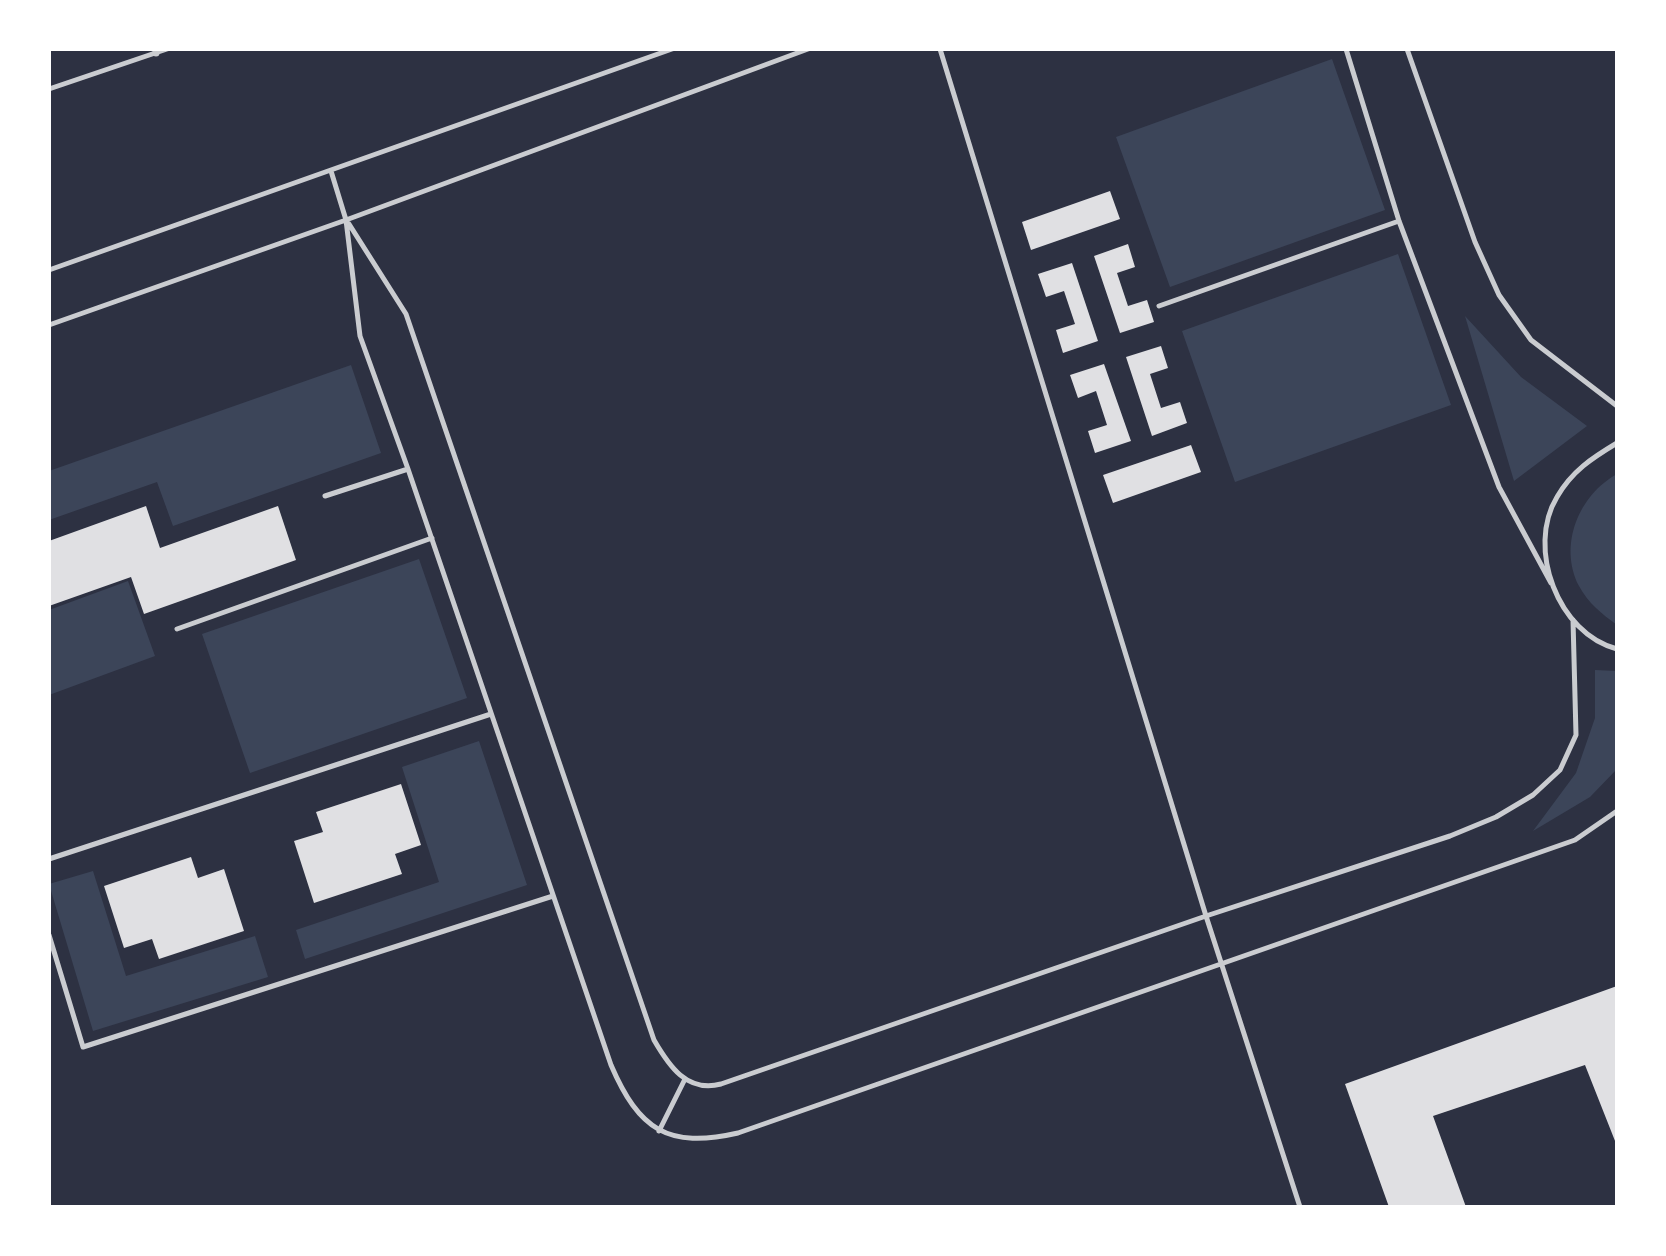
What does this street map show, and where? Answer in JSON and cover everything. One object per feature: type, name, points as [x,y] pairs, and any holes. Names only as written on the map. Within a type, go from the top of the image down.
[{"type":"lane","points":[[49,89],[167,49]]},
{"type":"lane","points":[[49,271],[672,49]]},
{"type":"lane","points":[[49,325],[346,220],[808,49]]},
{"type":"lane","points":[[940,49],[1206,916],[1300,1207]]},
{"type":"lane","points":[[1346,49],[1399,221],[1499,487],[1573,620],[1607,646],[1617,649]]},
{"type":"lane","points":[[1407,49],[1475,242],[1499,295],[1531,340],[1617,406]]},
{"type":"lane","points":[[331,171],[346,220],[360,336],[622,1092],[640,1116],[659,1131],[687,1140],[738,1133],[1575,840],[1617,811]]},
{"type":"lane","points":[[346,220],[406,314],[654,1040],[671,1069],[685,1079],[708,1088],[1206,916],[1450,836],[1496,817],[1533,795],[1560,770],[1576,735],[1573,620]]},
{"type":"lane","points":[[1158,306],[1399,221]]},
{"type":"lane","points":[[1551,583],[1545,540],[1556,499],[1582,464],[1617,443]]},
{"type":"lane","points":[[325,496],[408,469]]},
{"type":"lane","points":[[177,629],[432,538]]},
{"type":"lane","points":[[49,859],[491,714]]},
{"type":"lane","points":[[49,934],[83,1047],[553,897]]},
{"type":"lane","points":[[659,1131],[685,1079]]},
{"type":"shaded area","points":[[1332,59],[1385,210],[1170,287],[1116,137]]},
{"type":"shaded area","points":[[1398,254],[1451,405],[1235,482],[1182,331]]},
{"type":"shaded area","points":[[1465,316],[1521,377],[1587,426],[1514,481]]},
{"type":"shaded area","points":[[351,365],[381,453],[173,526],[157,482],[49,520],[49,471]]},
{"type":"shaded area","points":[[1617,474],[1617,625],[1596,608],[1579,586],[1571,554],[1576,522],[1583,508],[1604,483]]},
{"type":"shaded area","points":[[419,559],[467,698],[250,773],[202,634]]},
{"type":"shaded area","points":[[128,581],[155,656],[49,695],[49,610]]},
{"type":"shaded area","points":[[1595,670],[1617,671],[1617,769],[1590,797],[1533,831],[1576,773],[1595,718]]},
{"type":"shaded area","points":[[479,741],[527,885],[305,959],[296,930],[439,882],[402,767]]},
{"type":"shaded area","points":[[93,871],[126,976],[255,936],[268,977],[93,1031],[49,884]]},
{"type":"building","points":[[1110,191],[1120,219],[1031,250],[1022,222]]},
{"type":"building","points":[[1128,244],[1135,267],[1117,273],[1128,306],[1147,300],[1154,322],[1120,333],[1094,256]]},
{"type":"building","points":[[1072,263],[1098,341],[1063,353],[1056,330],[1075,324],[1064,291],[1046,297],[1038,274]]},
{"type":"building","points":[[1161,346],[1168,368],[1150,374],[1161,408],[1180,402],[1187,423],[1152,436],[1126,357]]},
{"type":"building","points":[[1104,364],[1131,441],[1095,453],[1088,431],[1107,425],[1096,391],[1078,398],[1070,375]]},
{"type":"building","points":[[1191,445],[1201,472],[1113,503],[1103,475]]},
{"type":"building","points":[[146,506],[160,548],[278,506],[296,560],[144,614],[131,577],[49,606],[49,541]]},
{"type":"building","points":[[401,784],[421,845],[395,854],[402,874],[314,903],[294,841],[323,832],[316,812]]},
{"type":"building","points":[[191,857],[198,878],[224,869],[244,931],[159,959],[152,939],[124,948],[104,886]]},
{"type":"building","points":[[1617,986],[1617,1146],[1585,1065],[1433,1116],[1466,1207],[1389,1207],[1345,1084]]}]
